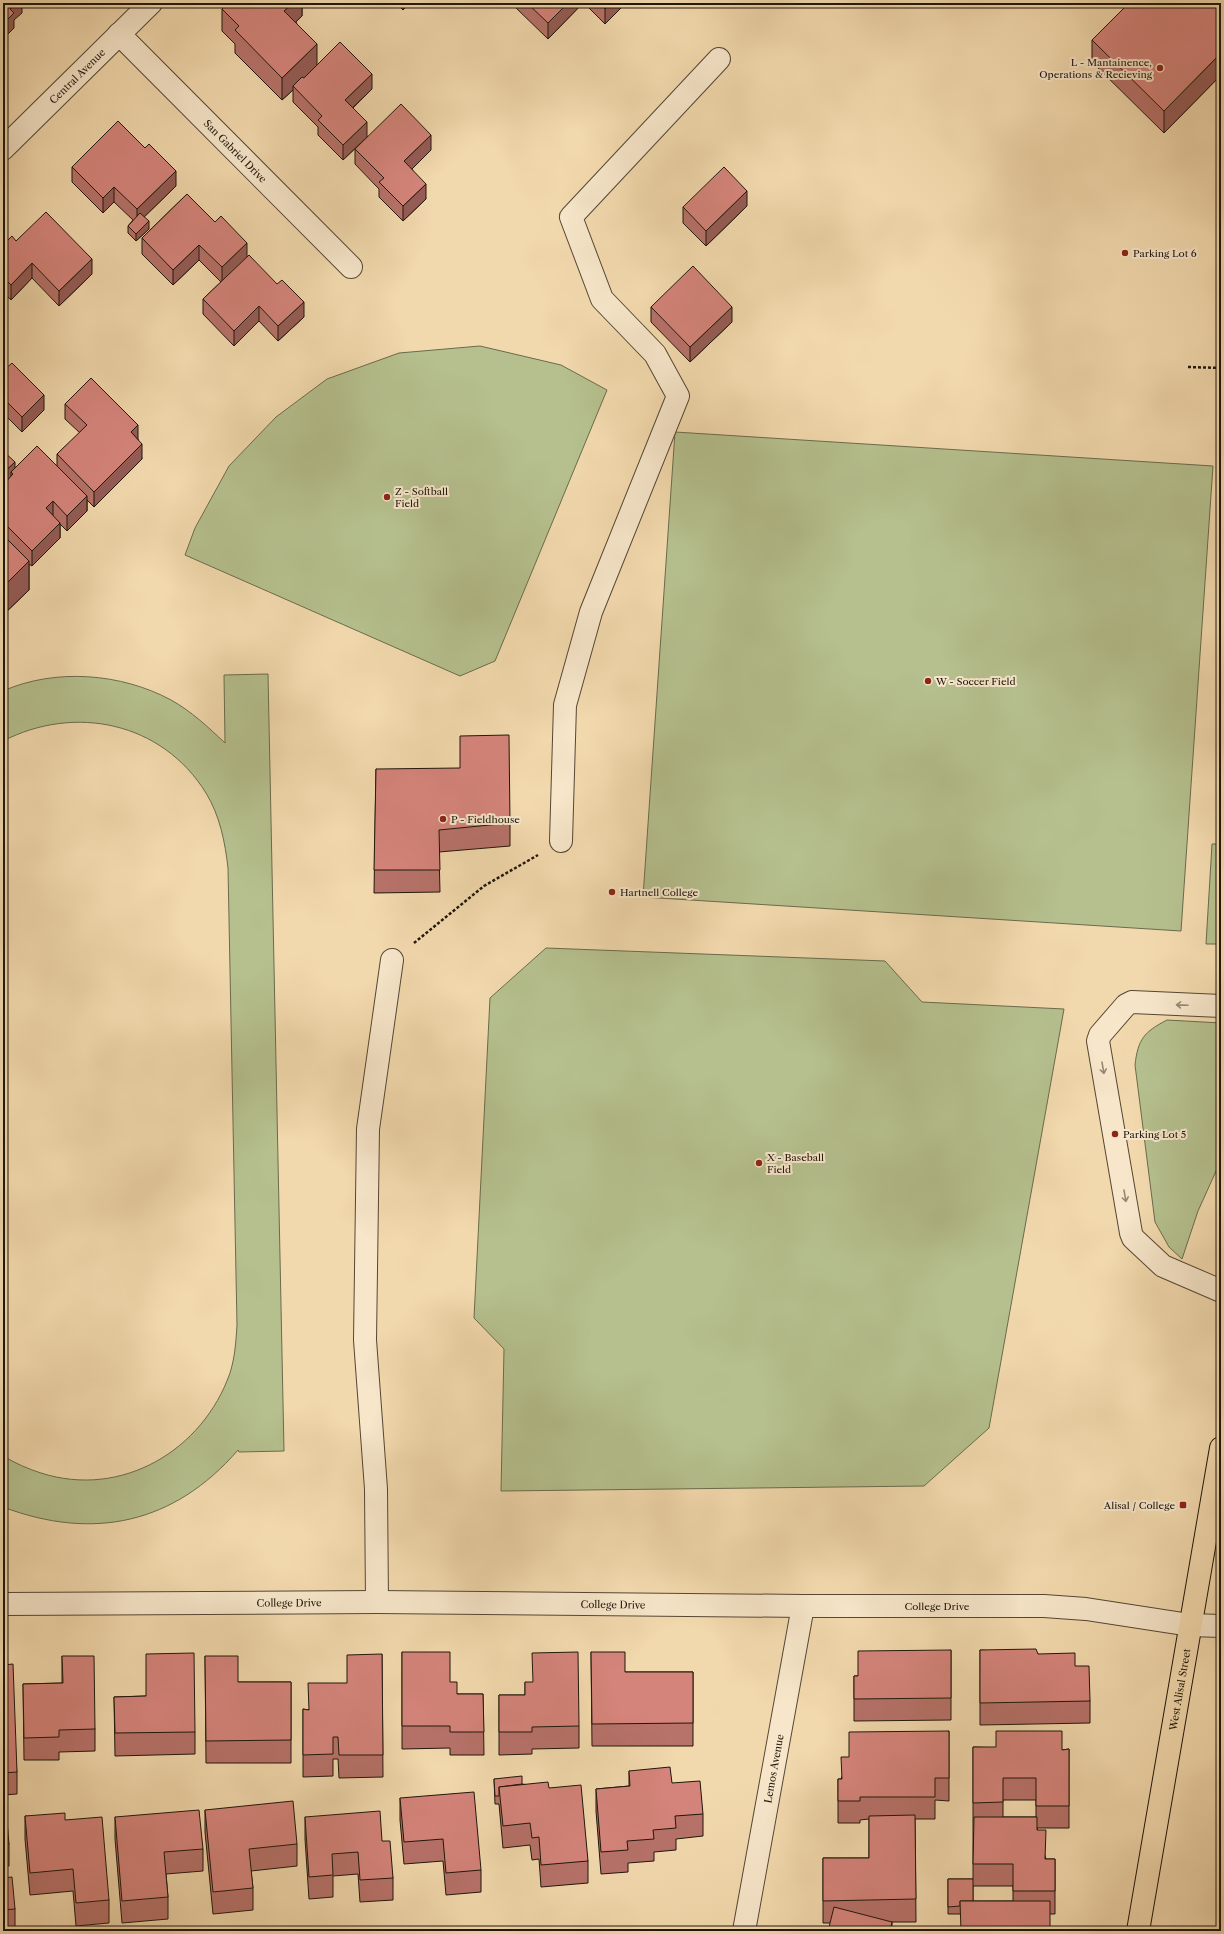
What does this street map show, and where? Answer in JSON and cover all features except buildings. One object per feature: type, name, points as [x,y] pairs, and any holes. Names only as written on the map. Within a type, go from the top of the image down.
[{"type":"main road","name":"West Alisal Street","points":[[1138,1931],[1221,1448]]},
{"type":"street","name":"Central Avenue","points":[[3,149],[151,3]]},
{"type":"street","name":"San Gabriel Drive","points":[[119,34],[351,267]]},
{"type":"street","points":[[561,841],[565,705],[591,612],[678,396],[655,354],[602,299],[571,217],[719,59]]},
{"type":"street","points":[[377,1602],[376,1489],[365,1340],[368,1129],[392,960]]},
{"type":"street","points":[[1221,1006],[1132,1002],[1126,1005],[1100,1035],[1098,1042],[1133,1238],[1162,1266],[1221,1291]]},
{"type":"street","name":"College Drive","points":[[3,1604],[377,1602],[803,1606],[1044,1606],[1086,1609],[1190,1625],[1221,1626]]},
{"type":"street","name":"Lemos Avenue","points":[[744,1931],[803,1606]]},
{"type":"path","points":[[1188,367],[1221,368]]},
{"type":"path","points":[[392,960],[484,886],[561,841]]},
{"type":"green space","name":"Z - Softball Field","points":[[480,346],[561,365],[607,390],[495,661],[460,676],[185,555],[195,528],[229,466],[276,417],[327,379],[399,353]]},
{"type":"green space","name":"W - Soccer Field","points":[[675,432],[1213,466],[1181,931],[643,897]]},
{"type":"green space","points":[[268,674],[284,1451],[239,1452],[238,1450],[213,1475],[187,1495],[159,1510],[130,1519],[100,1523],[69,1523],[36,1517],[3,1507],[3,1456],[22,1466],[41,1473],[71,1479],[101,1479],[129,1473],[156,1462],[180,1445],[200,1425],[217,1400],[232,1367],[237,1325],[228,868],[221,829],[211,802],[188,769],[166,750],[141,736],[115,726],[87,722],[59,724],[31,730],[3,741],[3,691],[44,679],[88,677],[110,679],[152,691],[171,700],[199,720],[225,743],[224,675]]},
{"type":"green space","points":[[1212,844],[1221,844],[1221,944],[1206,944]]},
{"type":"green space","name":"X - Baseball Field","points":[[546,948],[885,961],[922,1002],[1064,1009],[989,1428],[924,1486],[501,1491],[504,1349],[474,1318],[490,998]]},
{"type":"green space","points":[[1167,1020],[1221,1023],[1221,1160],[1198,1211],[1182,1259],[1169,1247],[1155,1222],[1135,1065],[1140,1042],[1153,1028]]},
{"type":"place","name":"L - Mantainence, Operations & Recieving","points":[[1160,68]]},
{"type":"place","name":"Parking Lot 6","points":[[1125,253]]},
{"type":"place","name":"Z - Softball Field","points":[[387,497]]},
{"type":"place","name":"W - Soccer Field","points":[[928,681]]},
{"type":"place","name":"P - Fieldhouse","points":[[443,819]]},
{"type":"place","name":"Hartnell College","points":[[612,892]]},
{"type":"place","name":"Parking Lot 5","points":[[1115,1134]]},
{"type":"place","name":"X - Baseball Field","points":[[759,1163]]},
{"type":"place","name":"Alisal / College","points":[[1183,1505]]}]
